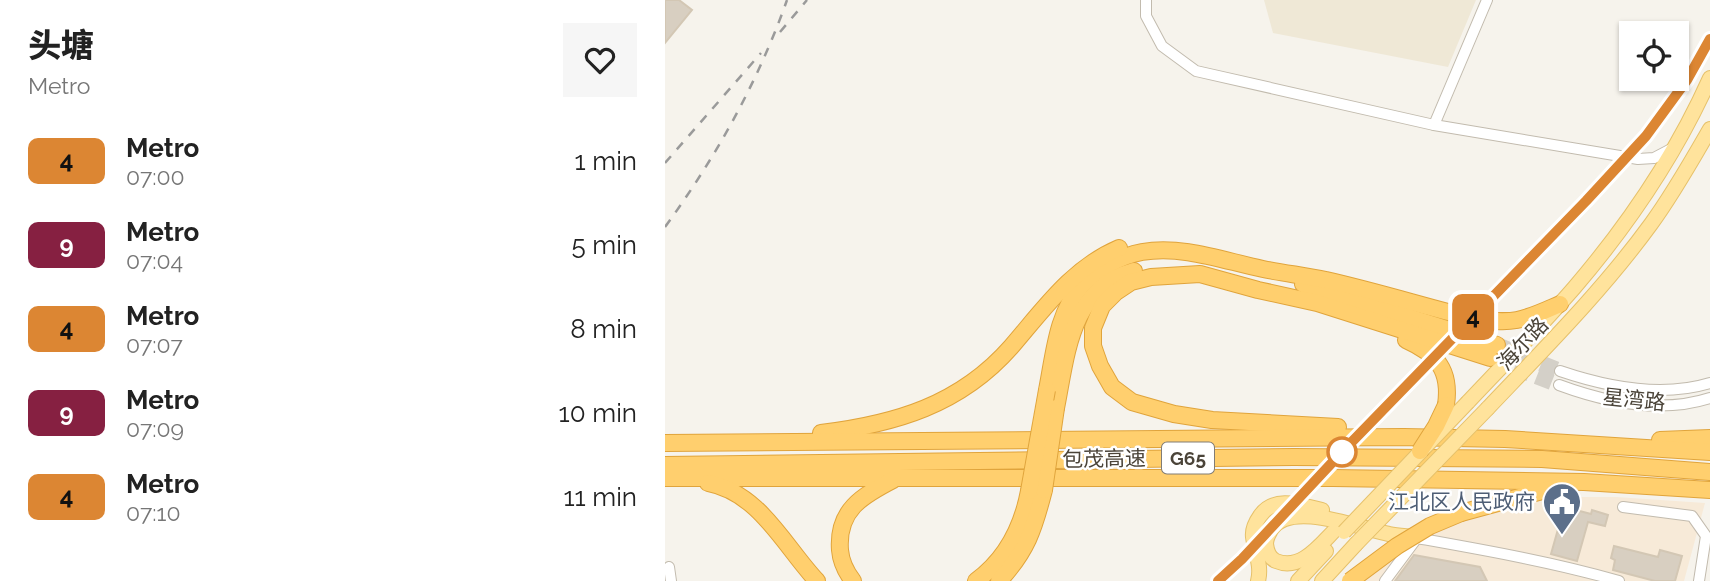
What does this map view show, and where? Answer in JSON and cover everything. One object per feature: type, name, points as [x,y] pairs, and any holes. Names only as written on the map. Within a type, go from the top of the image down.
[{"type":"highway","points":[[665,436],[819,433],[861,428],[914,414],[964,389],[988,371],[1074,276],[1105,254],[1142,241],[1169,242],[1261,269],[1325,280],[1471,318],[1516,320],[1560,304]]},
{"type":"highway","points":[[999,581],[1012,568],[1033,530],[1047,390],[1062,321],[1071,299],[1098,271],[1127,256],[1143,251],[1168,250],[1206,255]]},
{"type":"highway","points":[[976,581],[989,571],[1010,545],[1036,491],[1073,326],[1092,296],[1110,282],[1128,273],[1150,267],[1172,266],[1493,352],[1261,269]]},
{"type":"highway","points":[[1200,274],[1151,276],[1131,282],[1101,306],[1093,328],[1093,346],[1112,387],[1132,402],[1174,414],[1212,420],[1456,433],[1505,439]]},
{"type":"highway","points":[[1258,290],[1314,314],[1407,340],[1433,355],[1441,366],[1448,391],[1446,405],[1420,451]]},
{"type":"highway","name":"包茂高速","points":[[665,443],[1301,437],[1505,439],[1710,452]]},
{"type":"highway","points":[[1574,443],[1710,438]]},
{"type":"highway","name":"包茂高速","points":[[665,465],[1308,457],[1542,460],[1710,472]]},
{"type":"highway","points":[[673,478],[1332,478],[1584,482],[1710,490]]},
{"type":"highway","points":[[673,478],[719,485],[743,497],[761,512],[817,581]]},
{"type":"highway","points":[[853,581],[841,556],[839,535],[849,510],[870,492],[896,478]]},
{"type":"highway","points":[[1350,581],[1397,546],[1430,526],[1461,513],[1539,491],[1584,482]]},
{"type":"main road","name":"海尔路","points":[[1298,581],[1341,530],[1378,496],[1560,304],[1614,238],[1649,189],[1710,78]]},
{"type":"main road","name":"海尔路","points":[[1322,581],[1488,408],[1629,253],[1668,200],[1710,129]]},
{"type":"main road","points":[[1258,581],[1258,561],[1252,534],[1254,524],[1264,510],[1276,504],[1288,503],[1315,508],[1394,527],[1417,538]]},
{"type":"main road","points":[[1341,530],[1301,562],[1286,564],[1274,561],[1267,553],[1266,540],[1273,526],[1286,518],[1301,516],[1319,517],[1417,538]]},
{"type":"street","points":[[1146,0],[1146,16],[1162,46],[1196,71],[1434,125],[1638,159],[1654,158],[1673,148]]},
{"type":"street","points":[[1434,125],[1487,0]]},
{"type":"street","points":[[1638,159],[1650,172],[1649,189]]},
{"type":"street","name":"星湾路","points":[[1560,371],[1611,386],[1639,389],[1671,390],[1710,383]]},
{"type":"street","name":"星湾路","points":[[1559,385],[1583,394],[1640,404],[1673,405],[1710,398]]},
{"type":"street","points":[[1623,507],[1692,516],[1706,536],[1699,581]]},
{"type":"street","points":[[1385,581],[1417,538],[1512,555],[1619,581]]},
{"type":"street","points":[[669,567],[671,581]]},
{"type":"shaded area","points":[[1264,0],[1476,0],[1448,67],[1273,33]]},
{"type":"shaded area","name":"江北区人民政府","points":[[1567,497],[1616,497],[1705,503],[1684,581],[1359,581],[1407,547],[1449,525],[1501,508]]},
{"type":"building","points":[[665,0],[679,0],[692,10],[665,43]]},
{"type":"building","points":[[1572,509],[1591,514],[1592,510],[1608,515],[1605,526],[1588,522],[1577,561],[1551,554],[1562,515],[1570,517]]},
{"type":"building","points":[[1614,546],[1658,557],[1660,550],[1682,556],[1675,581],[1655,581],[1613,570],[1615,560],[1611,558]]},
{"type":"building","points":[[1414,555],[1480,567],[1487,581],[1395,581]]},
{"type":"tunnel","points":[[1497,345],[1560,371]]},
{"type":"tunnel","points":[[1492,359],[1559,385]]},
{"type":"railway","points":[[665,227],[702,174],[734,118],[763,60],[787,0]]},
{"type":"railway","points":[[780,32],[807,0]]},
{"type":"railway","points":[[665,163],[761,53]]},
{"type":"metro line","name":"4","points":[[1218,581],[1646,136],[1687,80],[1710,39]]},
{"type":"place","name":"江北区人民政府","points":[[1562,536]]}]
